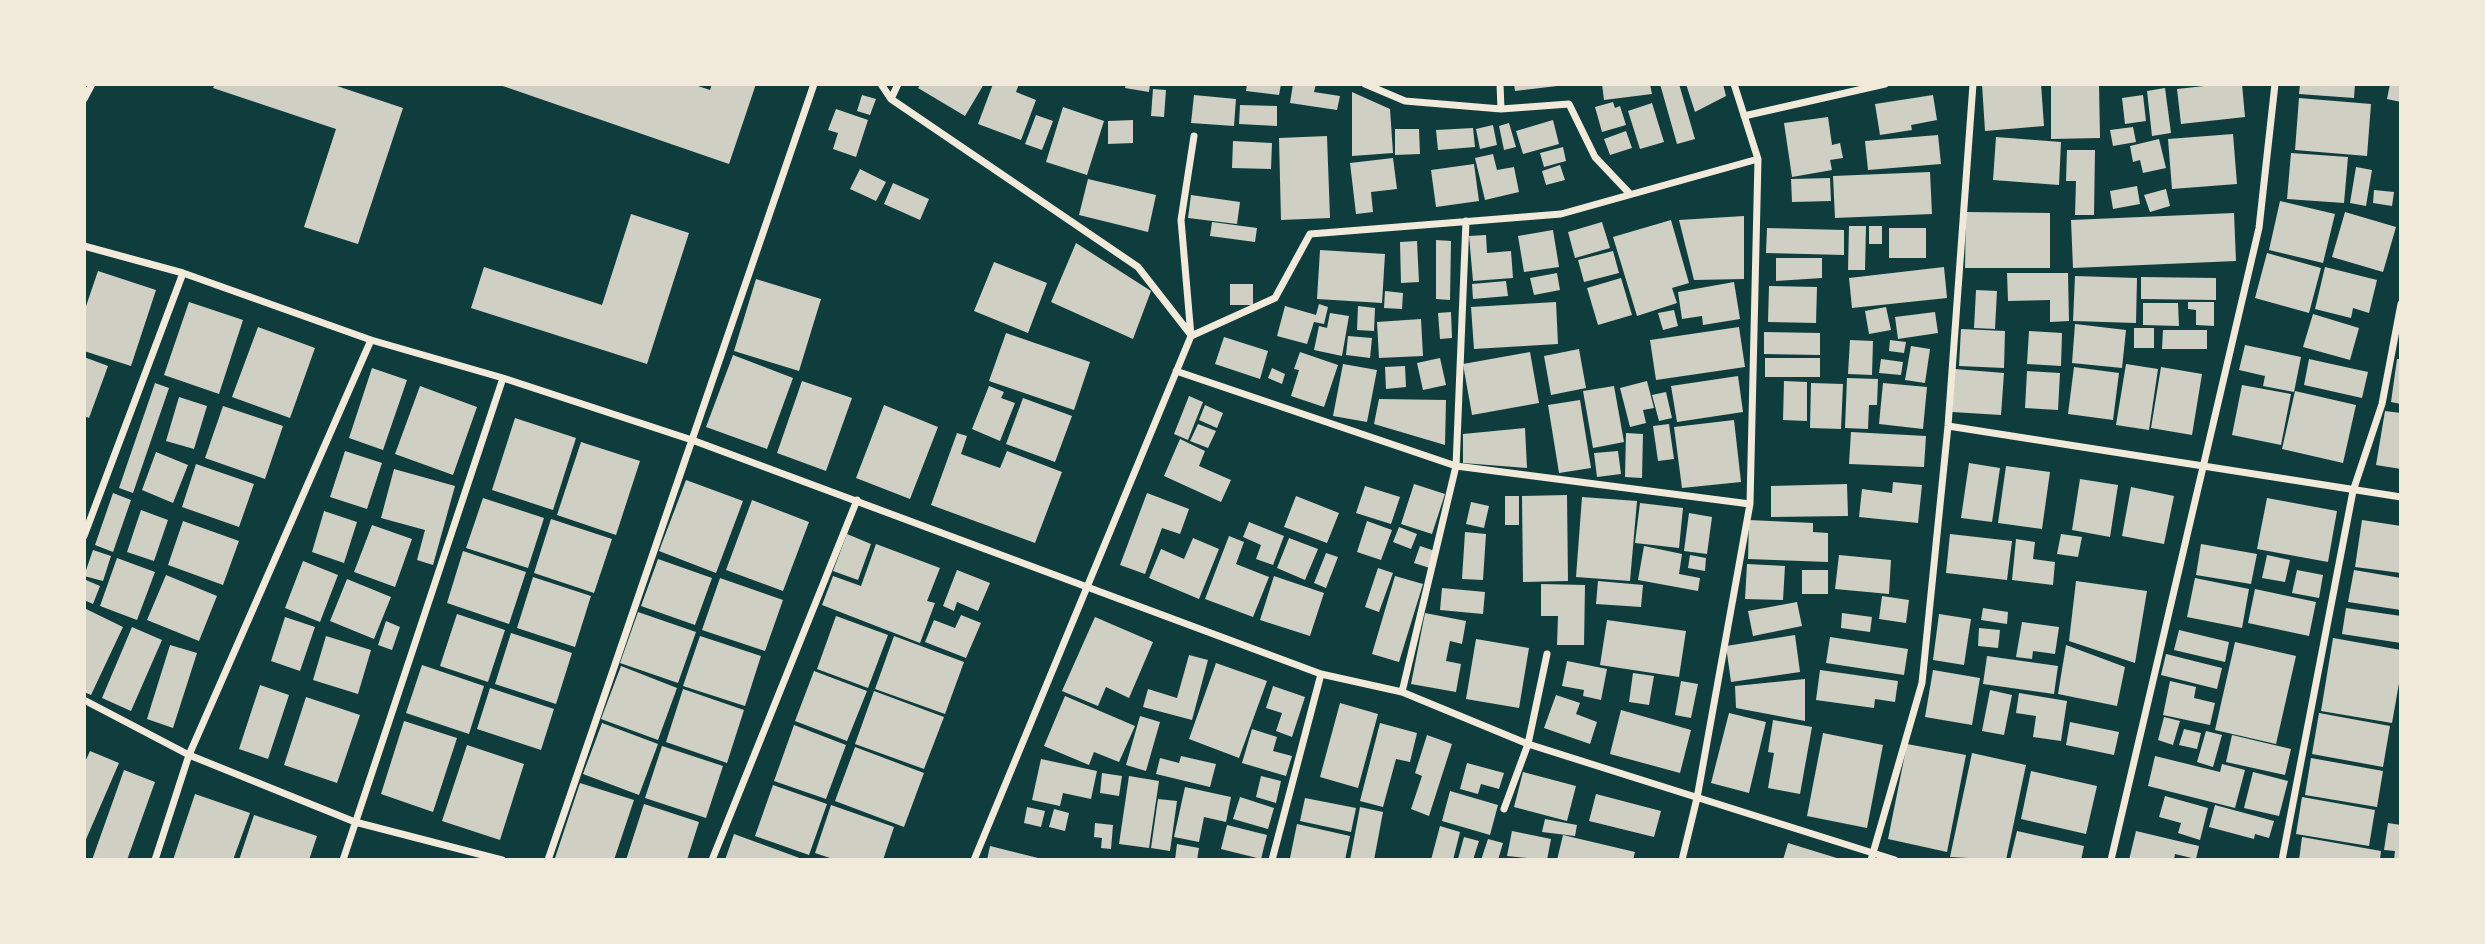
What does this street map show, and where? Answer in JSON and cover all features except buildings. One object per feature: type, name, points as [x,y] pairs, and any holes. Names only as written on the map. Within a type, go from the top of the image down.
[{"type":"street","points":[[84,99],[92,84]]},
{"type":"street","points":[[548,860],[814,84]]},
{"type":"street","points":[[881,84],[891,99],[1138,268],[1191,336]]},
{"type":"street","points":[[891,99],[898,84]]},
{"type":"street","points":[[1365,84],[1386,88],[1405,101],[1502,109],[1569,104],[1595,157],[1630,194]]},
{"type":"street","points":[[1500,84],[1502,109]]},
{"type":"street","points":[[1682,860],[1697,798],[1750,504],[1758,159],[1734,84]]},
{"type":"street","points":[[1744,116],[1885,84]]},
{"type":"street","points":[[1872,856],[1922,683],[1948,426],[1973,84]]},
{"type":"street","points":[[2111,860],[2205,469],[2259,228],[2275,84]]},
{"type":"street","points":[[974,860],[1191,336],[1181,220],[1194,136]]},
{"type":"street","points":[[1191,336],[1275,298],[1310,233],[1561,214],[1758,159]]},
{"type":"street","points":[[1402,692],[1456,466],[1466,221]]},
{"type":"street","points":[[84,246],[183,273],[371,340],[503,378],[692,440],[1321,674],[1402,692],[1528,744],[1872,856],[1895,860]]},
{"type":"street","points":[[84,536],[183,273]]},
{"type":"street","points":[[2283,860],[2353,491],[2382,404],[2401,303]]},
{"type":"street","points":[[155,860],[189,755],[371,340]]},
{"type":"street","points":[[1177,371],[1456,466],[1750,504]]},
{"type":"street","points":[[342,860],[503,378]]},
{"type":"street","points":[[1948,426],[2205,469],[2401,497]]},
{"type":"street","points":[[712,860],[856,500]]},
{"type":"street","points":[[1504,809],[1528,744],[1548,654]]},
{"type":"street","points":[[1272,860],[1321,674]]},
{"type":"street","points":[[84,700],[189,755],[355,822],[502,860]]}]
